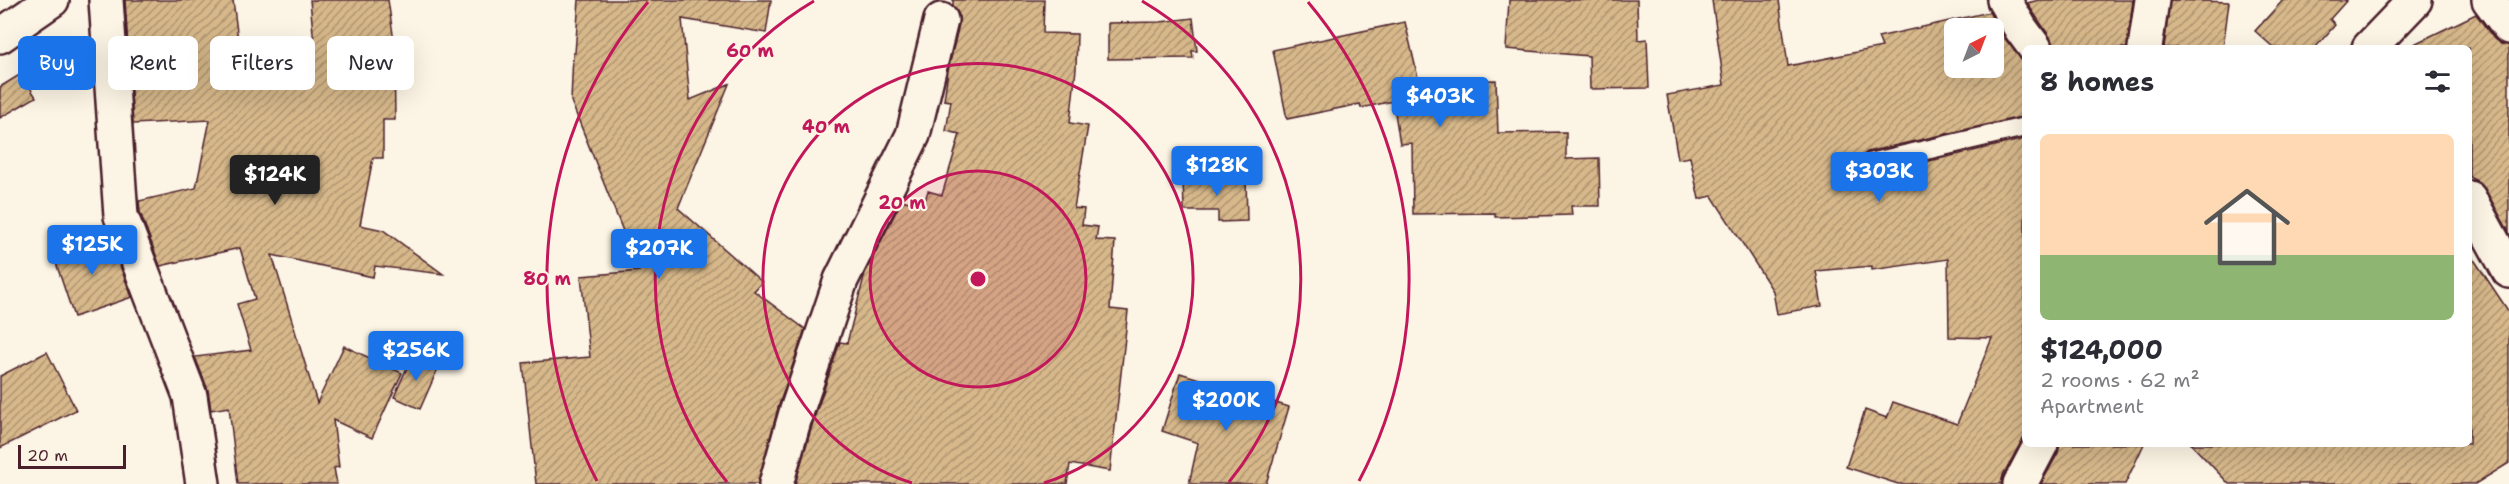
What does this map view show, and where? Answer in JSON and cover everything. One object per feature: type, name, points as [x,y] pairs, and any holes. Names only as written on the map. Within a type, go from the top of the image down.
[{"type":"street","points":[[0,36],[52,0]]},
{"type":"street","points":[[106,0],[121,216],[190,396],[203,484]]},
{"type":"street","points":[[2004,0],[2033,45]]},
{"type":"street","points":[[2145,45],[2152,0]]},
{"type":"street","points":[[2377,45],[2415,0]]},
{"type":"street","points":[[2489,0],[2509,27]]},
{"type":"street","points":[[776,484],[796,413],[841,280],[913,135],[940,10]]},
{"type":"street","points":[[2472,203],[2509,271]]},
{"type":"street","points":[[2019,484],[2040,447]]},
{"type":"lane","points":[[1870,163],[2022,128]]},
{"type":"building","points":[[125,0],[233,0],[238,36],[210,36],[210,90],[315,90],[315,36],[310,0],[388,0],[393,36],[327,36],[327,90],[395,90],[395,120],[383,120],[383,158],[373,158],[360,225],[383,230],[443,274],[375,266],[373,277],[272,255],[317,403],[344,346],[402,373],[372,438],[333,420],[339,467],[334,468],[337,484],[238,484],[229,407],[211,410],[208,390],[195,357],[251,350],[237,304],[255,299],[240,248],[160,266],[140,212],[139,201],[196,188],[210,120],[133,124],[131,90],[198,90],[198,36],[127,36]]},
{"type":"building","points":[[579,0],[771,0],[766,33],[682,19],[690,100],[729,84],[678,208],[762,282],[754,291],[805,329],[778,408],[758,484],[536,484],[523,363],[590,357],[581,276],[639,271],[571,101]]},
{"type":"building","points":[[953,0],[1044,0],[1043,33],[1077,34],[1070,123],[1088,126],[1074,208],[1084,209],[1082,225],[1098,227],[1096,240],[1115,241],[1110,309],[1128,311],[1110,471],[1070,464],[1067,484],[795,484],[840,342],[847,343],[865,273],[902,200],[923,206],[928,191],[942,195],[960,134],[946,131],[951,101],[944,100],[959,24],[959,15],[953,6]]},
{"type":"building","points":[[1509,0],[1637,0],[1638,40],[1647,39],[1649,88],[1590,89],[1589,56],[1506,49]]},
{"type":"building","points":[[1712,0],[1779,0],[1788,66],[1882,47],[1878,37],[1944,22],[1944,78],[2004,78],[2004,37],[2022,59],[2022,117],[1867,152],[1859,160],[1862,171],[1873,174],[2022,140],[2022,440],[2003,475],[2001,484],[1898,484],[1846,467],[1865,410],[1887,418],[1893,402],[1957,424],[1992,338],[1949,337],[1948,259],[1872,270],[1872,266],[1816,271],[1822,306],[1777,314],[1773,291],[1712,196],[1699,199],[1690,157],[1678,159],[1667,95],[1724,85]]},
{"type":"building","points":[[2039,0],[2133,0],[2127,45],[2052,45],[2050,37],[2027,3]]},
{"type":"building","points":[[2170,0],[2229,2],[2223,45],[2164,45]]},
{"type":"building","points":[[2283,0],[2347,0],[2330,19],[2335,25],[2318,45],[2271,45],[2255,31]]},
{"type":"building","points":[[1989,12],[1993,18],[1962,18]]},
{"type":"building","points":[[2476,14],[2494,39],[2501,44],[2509,45],[2509,232],[2485,189],[2472,178],[2472,45],[2412,45]]},
{"type":"building","points":[[1193,18],[1197,51],[1192,51],[1193,58],[1108,59],[1108,23],[1160,22]]},
{"type":"building","points":[[1405,22],[1419,82],[1496,80],[1498,133],[1566,132],[1566,159],[1599,158],[1600,206],[1571,206],[1572,215],[1495,217],[1495,213],[1413,214],[1412,143],[1400,144],[1393,101],[1361,108],[1360,104],[1287,119],[1273,50]]},
{"type":"building","points":[[18,76],[18,90],[31,90],[36,97],[0,118],[0,87]]},
{"type":"building","points":[[1183,177],[1246,177],[1247,221],[1218,222],[1218,211],[1184,211]]},
{"type":"building","points":[[108,235],[132,297],[74,317],[53,254]]},
{"type":"building","points":[[2472,256],[2509,312],[2509,463],[2475,484],[2229,484],[2194,447],[2472,447]]},
{"type":"building","points":[[47,352],[76,410],[0,448],[0,376]]},
{"type":"building","points":[[413,354],[439,366],[420,409],[394,397]]},
{"type":"building","points":[[1180,373],[1289,407],[1266,484],[1189,484],[1198,443],[1162,431]]},
{"type":"building","points":[[2059,447],[2143,447],[2125,484],[2041,484]]}]
